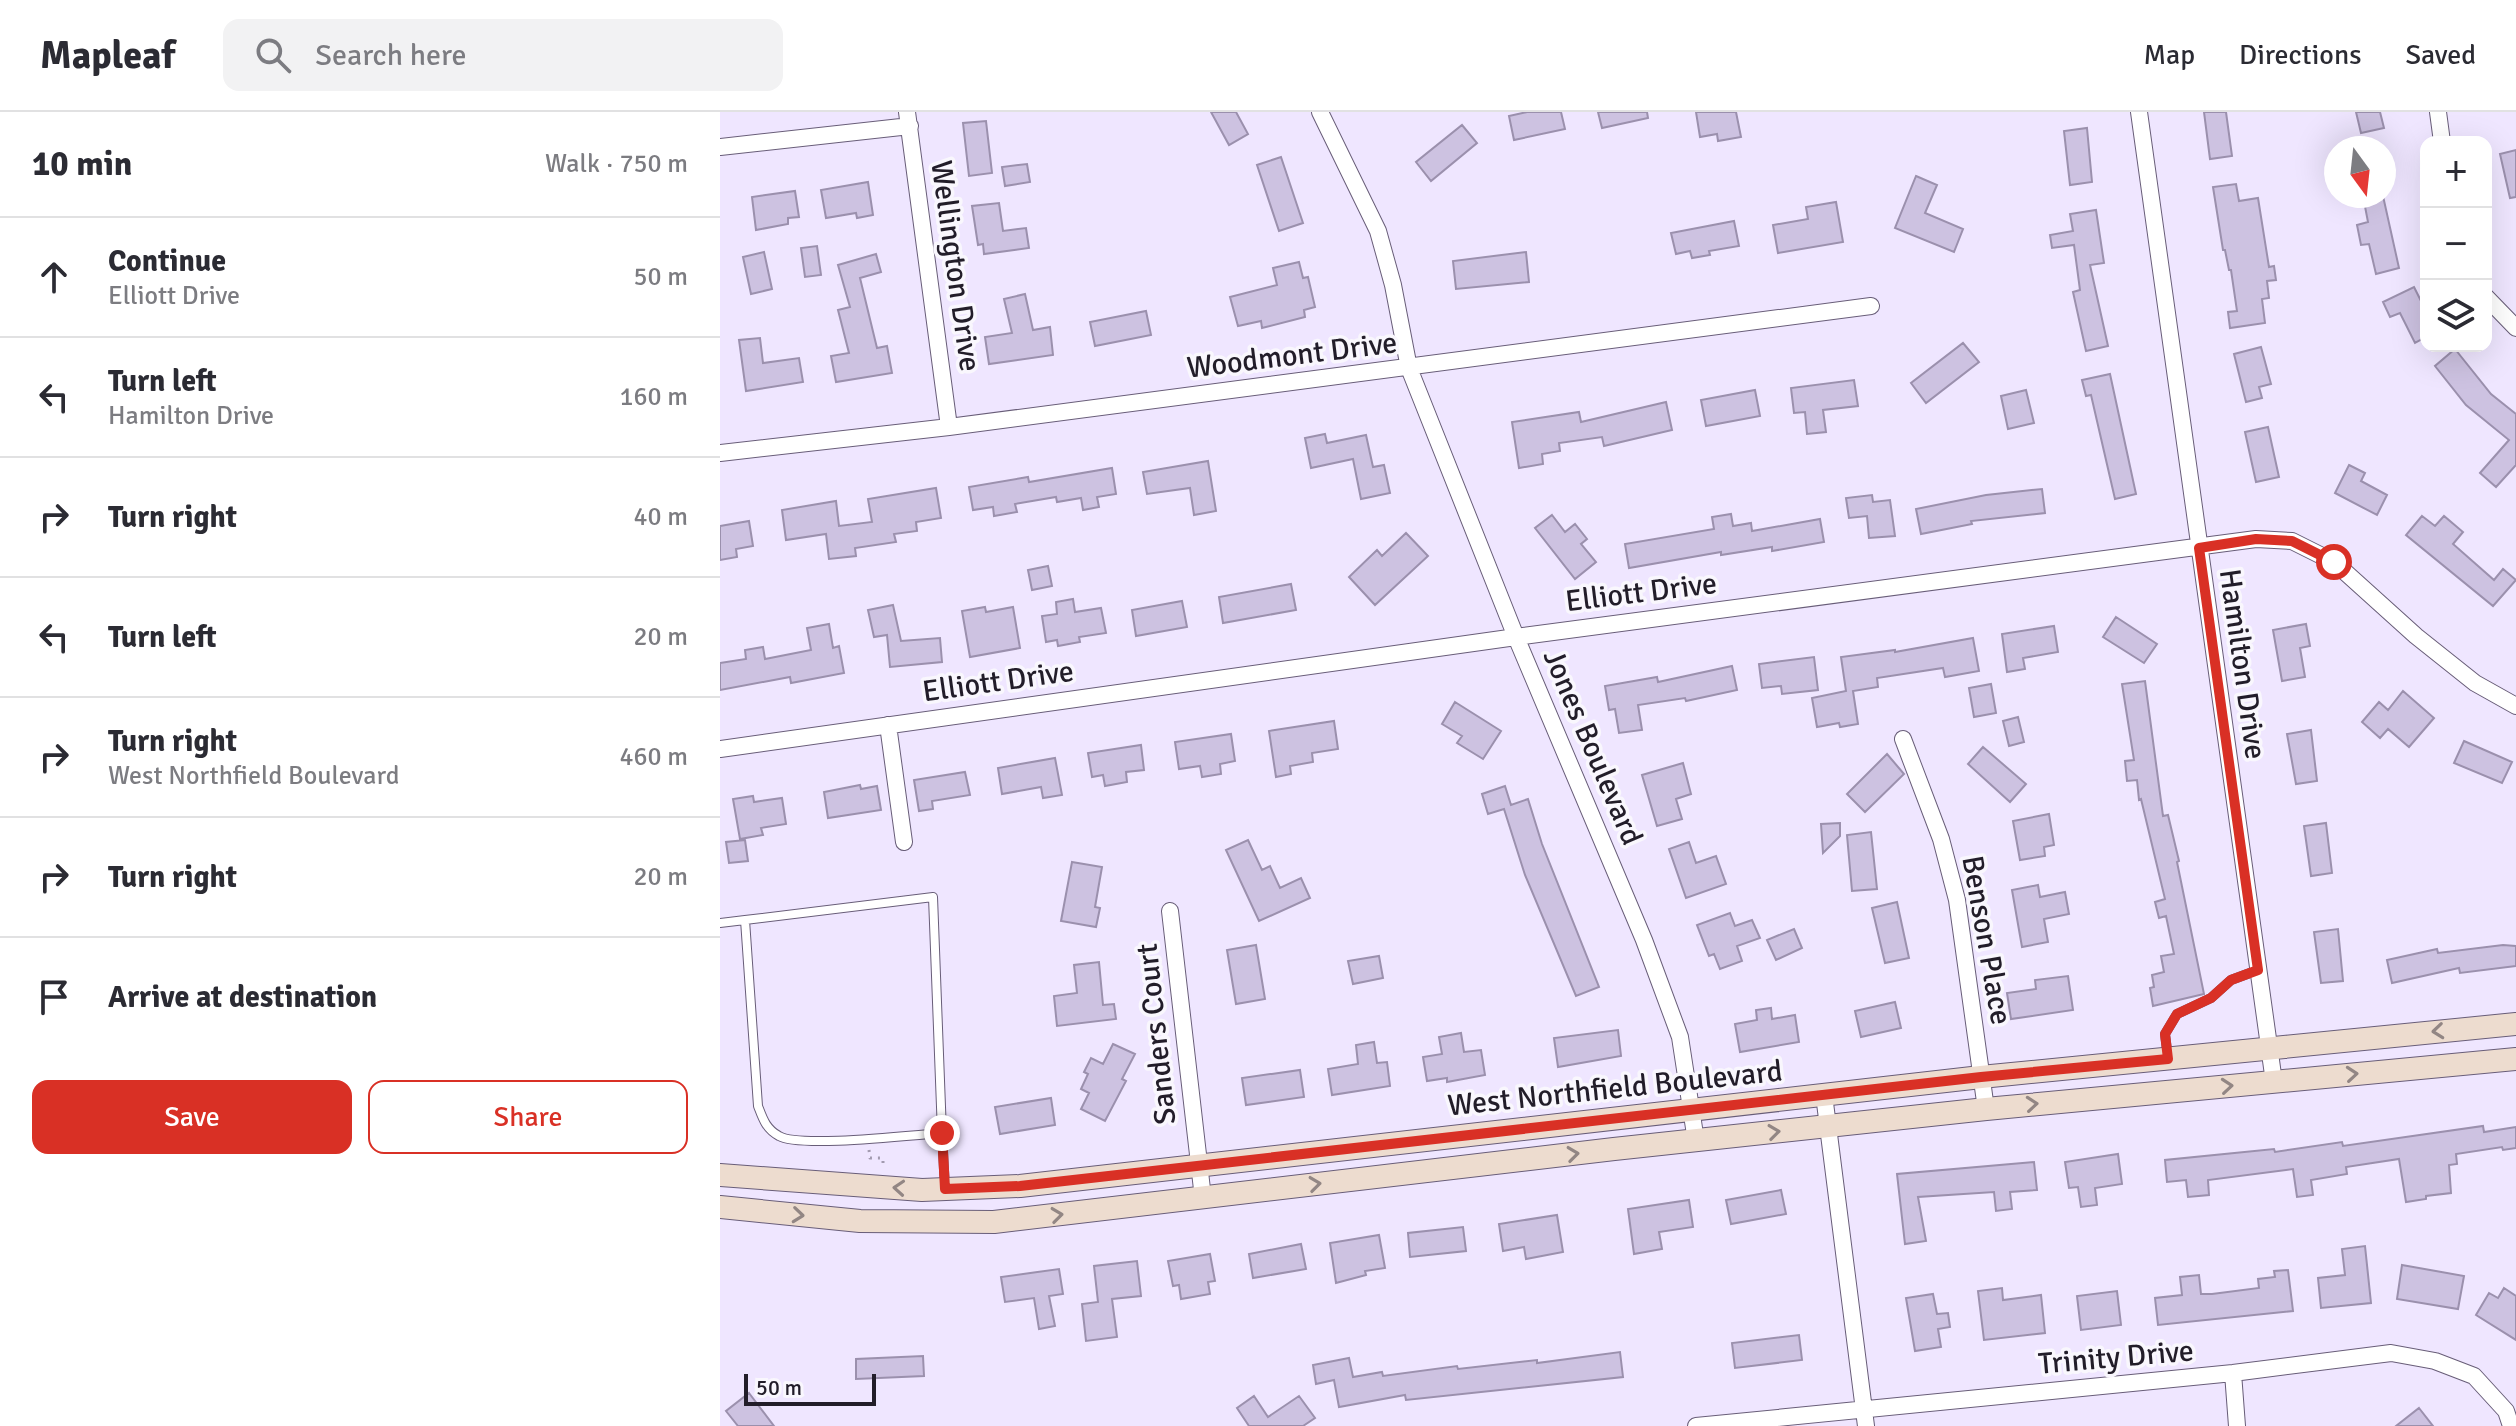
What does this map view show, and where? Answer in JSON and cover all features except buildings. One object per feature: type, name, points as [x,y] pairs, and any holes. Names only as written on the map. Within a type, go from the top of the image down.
[{"type":"main road","name":"West Northfield Boulevard","points":[[720,1175],[922,1190],[1020,1186],[1981,1077],[2516,1024]]},
{"type":"main road","name":"West Northfield Boulevard","points":[[720,1207],[860,1221],[994,1222],[1827,1126],[2516,1059]]},
{"type":"street","name":"Jones Boulevard","points":[[1320,112],[1378,231],[1393,285],[1409,368],[1516,637],[1644,940],[1680,1037],[1696,1141]]},
{"type":"street","name":"Hamilton Drive","points":[[2139,112],[2274,1082]]},
{"type":"street","points":[[2438,112],[2441,136]]},
{"type":"street","points":[[720,147],[908,119]]},
{"type":"street","name":"Wellington Drive","points":[[908,119],[949,427]]},
{"type":"street","points":[[2492,303],[2516,328]]},
{"type":"street","name":"Woodmont Drive","points":[[720,453],[949,427],[1871,306]]},
{"type":"street","name":"Elliott Drive","points":[[720,749],[1516,637],[2256,539],[2292,541],[2334,562],[2428,646],[2475,683],[2516,706]]},
{"type":"street","points":[[888,725],[904,842]]},
{"type":"street","name":"Benson Place","points":[[1903,739],[1941,839],[1957,900],[1986,1109]]},
{"type":"street","name":"Sanders Court","points":[[1170,911],[1203,1198]]},
{"type":"street","points":[[1824,1095],[1866,1426]]},
{"type":"street","name":"Trinity Drive","points":[[1696,1426],[2233,1373],[2391,1353],[2435,1361],[2474,1376],[2506,1411],[2511,1426]]},
{"type":"street","points":[[2233,1373],[2237,1426]]},
{"type":"lane","points":[[720,923],[933,897],[945,1189]]},
{"type":"lane","points":[[745,920],[758,1106],[765,1126],[781,1138],[806,1142],[942,1133]]},
{"type":"lane","points":[[2168,1059],[2165,1034],[2177,1014],[2211,998],[2231,980],[2258,970]]},
{"type":"path","points":[[869,1149],[870,1158],[883,1158],[882,1174]]},
{"type":"route","points":[[942,1133],[945,1189],[1020,1186],[1981,1077],[2168,1059],[2165,1034],[2177,1014],[2211,998],[2231,980],[2258,970],[2199,548],[2256,539],[2292,541],[2334,562]]}]
